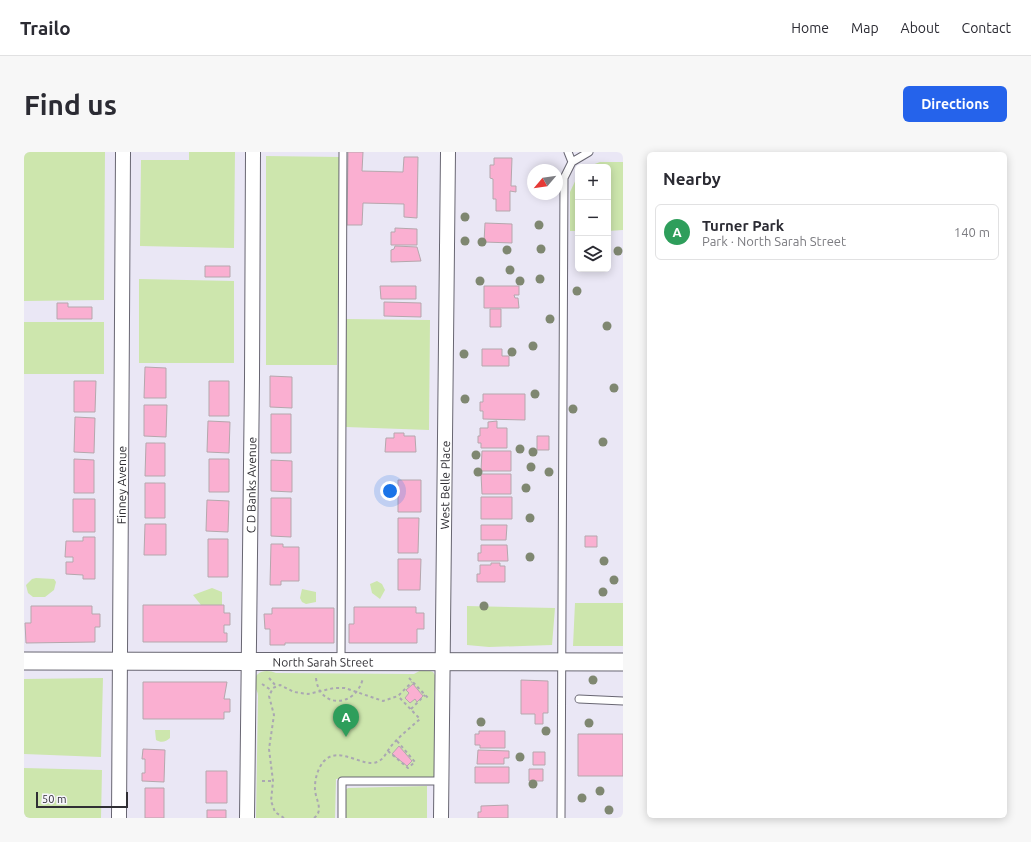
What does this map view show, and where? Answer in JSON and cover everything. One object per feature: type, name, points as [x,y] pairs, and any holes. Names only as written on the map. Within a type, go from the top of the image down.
[{"type":"street","name":"Finney Avenue","points":[[119,818],[123,152]]},
{"type":"street","name":"C D Banks Avenue","points":[[247,818],[252,378],[252,152]]},
{"type":"street","name":"West Belle Place","points":[[441,818],[444,662],[448,152]]},
{"type":"street","name":"North Sarah Street","points":[[24,661],[623,662]]},
{"type":"lane","points":[[342,661],[343,152]]},
{"type":"lane","points":[[568,152],[572,162]]},
{"type":"lane","points":[[561,818],[564,178],[572,162],[589,152]]},
{"type":"lane","points":[[580,699],[623,701]]},
{"type":"lane","points":[[342,818],[342,782],[441,781]]},
{"type":"path","points":[[269,678],[276,686]]},
{"type":"path","points":[[316,678],[321,692],[329,698],[338,701],[347,700],[358,692],[364,678]]},
{"type":"path","points":[[409,678],[430,700]]},
{"type":"path","points":[[284,818],[277,814],[271,805],[270,797],[273,781],[269,756],[270,740],[274,722],[274,710],[269,696],[271,690],[280,685],[301,693],[313,694],[339,688],[358,692],[379,700],[391,699],[398,696],[412,682]]},
{"type":"path","points":[[262,684],[271,690]]},
{"type":"path","points":[[411,709],[425,695]]},
{"type":"path","points":[[314,818],[318,815],[319,808],[314,788],[316,778],[321,766],[327,759],[334,756],[375,763],[383,758],[396,740],[420,719],[398,696]]},
{"type":"path","points":[[388,751],[408,768],[415,762],[396,740]]},
{"type":"path","points":[[262,781],[273,781]]},
{"type":"green space","points":[[24,152],[105,152],[104,300],[24,301]]},
{"type":"green space","points":[[189,152],[235,152],[234,248],[140,246],[141,160],[189,160]]},
{"type":"green space","points":[[266,156],[340,157],[337,365],[266,365]]},
{"type":"green space","points":[[600,162],[623,162],[623,230],[611,231],[611,164],[595,164]]},
{"type":"green space","points":[[575,181],[575,231],[570,231],[570,192]]},
{"type":"green space","points":[[139,279],[234,281],[234,363],[139,363]]},
{"type":"green space","points":[[345,319],[430,320],[429,430],[346,427]]},
{"type":"green space","points":[[24,322],[104,322],[104,374],[24,374]]},
{"type":"green space","points":[[32,579],[54,579],[56,582],[54,590],[45,597],[33,597],[28,593],[26,585]]},
{"type":"green space","points":[[377,581],[382,584],[385,590],[380,599],[372,593],[370,584]]},
{"type":"green space","points":[[212,588],[222,592],[222,605],[201,605],[193,595]]},
{"type":"green space","points":[[302,589],[316,592],[316,602],[306,604],[302,602],[300,598]]},
{"type":"green space","points":[[575,603],[623,603],[623,646],[573,646]]},
{"type":"green space","points":[[467,606],[555,608],[552,645],[489,647],[467,645]]},
{"type":"green space","points":[[423,669],[433,672],[438,680],[434,692],[435,779],[336,779],[335,818],[256,818],[258,693],[255,686],[255,677],[257,674],[268,671],[276,673],[414,674]]},
{"type":"green space","points":[[103,678],[101,757],[24,754],[24,679]]},
{"type":"green space","points":[[155,730],[170,730],[170,738],[163,742],[156,740]]},
{"type":"green space","points":[[24,768],[102,770],[101,818],[24,818]]},
{"type":"green space","points":[[427,786],[427,818],[343,818],[344,791],[348,788]]},
{"type":"building","points":[[348,152],[363,152],[362,171],[403,172],[404,157],[418,157],[417,218],[404,217],[404,204],[363,203],[362,225],[347,225]]},
{"type":"building","points":[[494,158],[512,158],[511,186],[516,186],[516,192],[510,191],[510,211],[496,211],[496,199],[493,199],[493,179],[490,178],[490,165],[494,165]]},
{"type":"building","points":[[485,223],[512,224],[512,243],[484,242]]},
{"type":"building","points":[[395,228],[417,229],[417,245],[391,245],[391,232],[395,232]]},
{"type":"building","points":[[395,246],[417,247],[421,261],[391,262],[391,250],[394,249]]},
{"type":"building","points":[[205,266],[230,266],[230,277],[205,277]]},
{"type":"building","points":[[380,286],[416,286],[416,299],[381,299]]},
{"type":"building","points":[[484,286],[519,286],[519,295],[514,295],[515,298],[518,298],[519,308],[484,308]]},
{"type":"building","points":[[384,302],[421,303],[421,317],[384,316]]},
{"type":"building","points":[[57,303],[68,303],[68,307],[92,307],[92,319],[57,319]]},
{"type":"building","points":[[490,309],[501,309],[501,327],[490,327]]},
{"type":"building","points":[[482,349],[502,349],[502,356],[509,356],[509,366],[482,366]]},
{"type":"building","points":[[145,367],[166,368],[166,398],[144,398]]},
{"type":"building","points":[[270,376],[292,377],[292,408],[270,407]]},
{"type":"building","points":[[74,381],[96,381],[95,412],[74,412]]},
{"type":"building","points":[[209,381],[229,381],[229,416],[209,416]]},
{"type":"building","points":[[483,394],[525,394],[525,420],[483,419],[483,411],[480,411],[480,402],[483,402]]},
{"type":"building","points":[[144,405],[167,405],[166,437],[144,436]]},
{"type":"building","points":[[271,414],[291,414],[291,453],[271,453]]},
{"type":"building","points":[[75,417],[95,418],[94,453],[74,452]]},
{"type":"building","points":[[208,421],[230,422],[229,453],[207,452]]},
{"type":"building","points":[[497,421],[497,428],[507,428],[507,448],[481,448],[481,443],[478,443],[480,428],[488,428],[488,422]]},
{"type":"building","points":[[394,433],[404,433],[404,436],[415,436],[416,452],[385,452],[386,438],[394,438]]},
{"type":"building","points":[[537,436],[549,436],[549,450],[537,450]]},
{"type":"building","points":[[146,443],[165,443],[165,476],[145,476]]},
{"type":"building","points":[[482,451],[511,451],[511,471],[481,471]]},
{"type":"building","points":[[74,459],[94,460],[94,493],[74,493]]},
{"type":"building","points":[[209,459],[229,459],[229,492],[209,492]]},
{"type":"building","points":[[271,460],[292,461],[292,492],[271,491]]},
{"type":"building","points":[[481,474],[511,474],[511,494],[482,494]]},
{"type":"building","points":[[398,480],[421,480],[421,512],[398,512]]},
{"type":"building","points":[[145,483],[165,483],[165,518],[145,518]]},
{"type":"building","points":[[481,497],[512,497],[512,519],[481,519]]},
{"type":"building","points":[[271,498],[291,498],[291,537],[271,536]]},
{"type":"building","points":[[73,499],[95,499],[95,532],[73,532]]},
{"type":"building","points":[[207,500],[229,501],[228,532],[206,531]]},
{"type":"building","points":[[398,518],[419,518],[418,553],[398,553]]},
{"type":"building","points":[[145,524],[166,524],[166,555],[144,555]]},
{"type":"building","points":[[481,525],[507,525],[506,540],[481,540]]},
{"type":"building","points":[[585,536],[597,536],[597,547],[585,547]]},
{"type":"building","points":[[83,537],[95,537],[95,579],[83,579],[83,575],[66,574],[66,562],[73,562],[73,557],[65,557],[66,541],[83,541]]},
{"type":"building","points":[[208,539],[228,539],[228,577],[208,577]]},
{"type":"building","points":[[271,544],[283,544],[283,547],[299,547],[299,581],[281,581],[281,585],[270,585]]},
{"type":"building","points":[[481,545],[507,545],[508,561],[478,561],[478,553],[481,553]]},
{"type":"building","points":[[398,559],[421,559],[420,590],[398,590]]},
{"type":"building","points":[[491,563],[500,563],[500,566],[505,566],[505,582],[477,582],[477,574],[480,574],[480,565],[491,565]]},
{"type":"building","points":[[143,605],[224,605],[224,613],[230,613],[230,625],[224,625],[224,633],[227,633],[227,642],[143,642]]},
{"type":"building","points":[[31,606],[92,606],[92,614],[100,614],[100,627],[95,627],[95,642],[26,643],[25,623],[31,623]]},
{"type":"building","points":[[354,607],[416,607],[416,613],[424,613],[424,629],[417,629],[417,643],[349,643],[349,624],[354,624]]},
{"type":"building","points":[[272,608],[334,608],[334,643],[285,643],[285,645],[270,645],[270,629],[265,629],[264,614],[272,614]]},
{"type":"building","points":[[521,680],[548,681],[548,713],[543,713],[543,724],[535,724],[535,714],[521,714]]},
{"type":"building","points":[[143,682],[227,682],[224,699],[230,699],[230,712],[224,712],[224,719],[143,719]]},
{"type":"building","points":[[413,684],[423,696],[417,702],[415,699],[410,703],[405,698],[409,693],[406,690]]},
{"type":"building","points":[[479,731],[505,731],[505,748],[480,748],[480,745],[475,745],[475,734],[479,734]]},
{"type":"building","points":[[578,734],[623,734],[623,776],[578,776]]},
{"type":"building","points":[[399,746],[412,761],[407,766],[392,754]]},
{"type":"building","points":[[143,749],[165,750],[164,782],[142,781],[142,773],[145,773],[145,759],[142,759]]},
{"type":"building","points":[[478,750],[509,751],[509,758],[504,758],[504,764],[477,764]]},
{"type":"building","points":[[533,752],[545,752],[545,765],[533,765]]},
{"type":"building","points":[[475,767],[509,767],[509,783],[475,783]]},
{"type":"building","points":[[529,769],[543,769],[543,781],[529,781]]},
{"type":"building","points":[[206,771],[227,771],[227,803],[206,803]]},
{"type":"building","points":[[145,788],[164,788],[164,818],[145,818]]},
{"type":"building","points":[[508,805],[508,818],[478,818],[478,812],[481,812],[481,806]]},
{"type":"building","points":[[207,810],[226,810],[226,818],[207,818]]},
{"type":"place","name":"Turner Park","points":[[346,737]]}]
